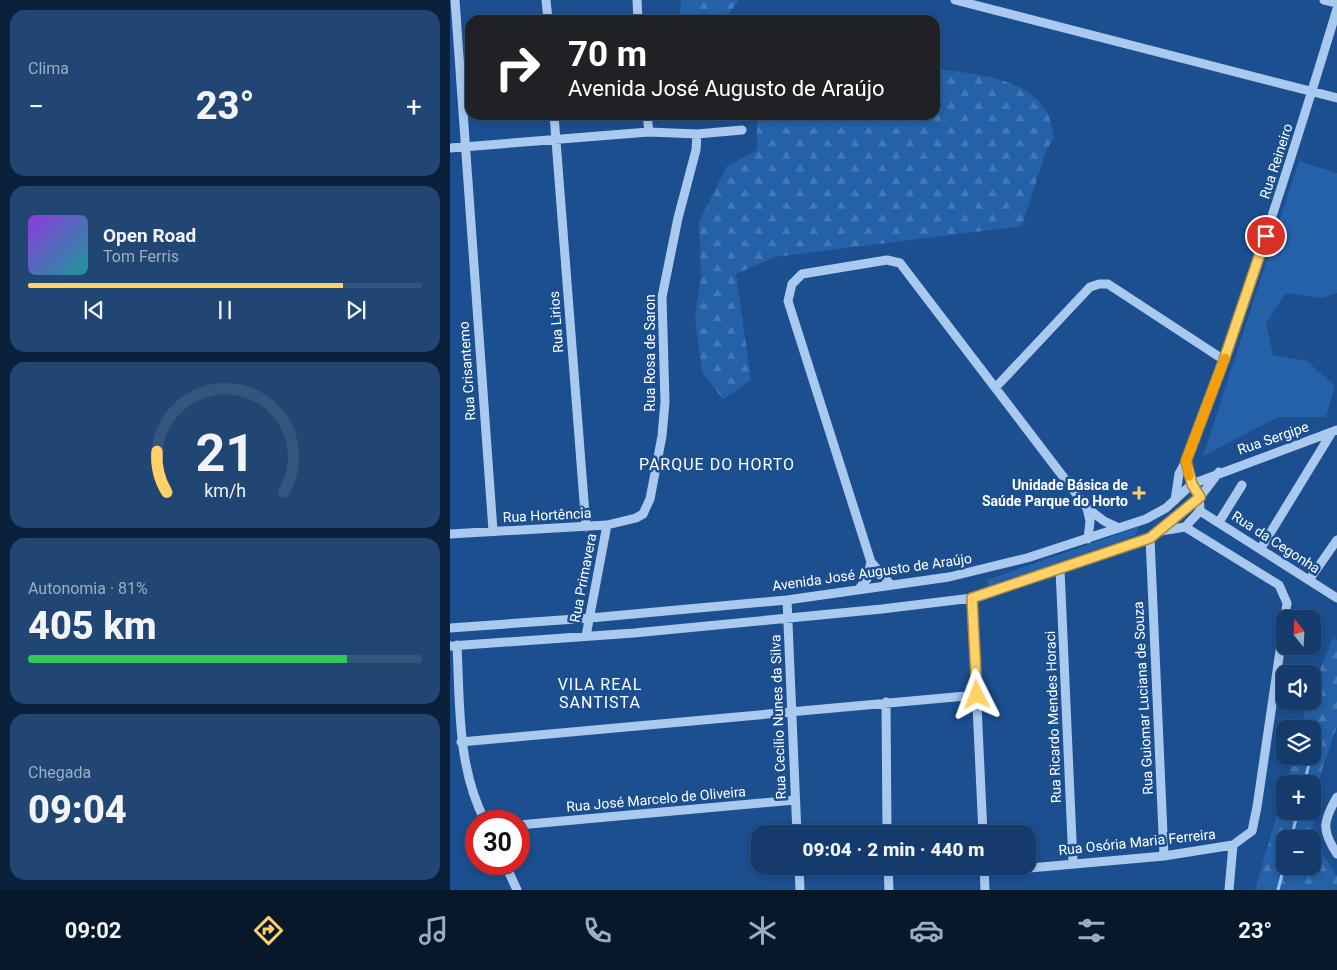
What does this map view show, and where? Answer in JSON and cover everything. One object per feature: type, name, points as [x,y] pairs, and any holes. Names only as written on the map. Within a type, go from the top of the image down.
[{"type":"street","name":"Rua Crisantemo","points":[[455,0],[493,531]]},
{"type":"street","points":[[546,0],[548,15]]},
{"type":"street","points":[[637,0],[638,15]]},
{"type":"street","points":[[956,0],[1337,98]]},
{"type":"street","points":[[1324,0],[1337,3]]},
{"type":"street","name":"Rua Reineiro","points":[[1175,500],[1179,474],[1186,461],[1224,360],[1337,9]]},
{"type":"street","name":"Rua Lirios","points":[[554,120],[586,527]]},
{"type":"street","points":[[648,120],[649,132]]},
{"type":"street","points":[[450,148],[649,132],[697,134],[742,130]]},
{"type":"street","name":"Rua Rosa de Saron","points":[[643,514],[650,499],[662,436],[665,402],[662,297],[678,218],[696,150],[697,134]]},
{"type":"street","points":[[860,589],[869,573],[870,562],[788,301],[789,291],[796,278],[802,274],[887,260],[900,263],[1088,508],[1104,521],[1119,528]]},
{"type":"street","points":[[996,387],[1090,287],[1099,284],[1108,284],[1224,360]]},
{"type":"street","points":[[1261,548],[1334,431]]},
{"type":"street","name":"Rua Sergipe","points":[[1219,472],[1334,431]]},
{"type":"street","points":[[1161,531],[1185,527],[1200,511],[1200,497],[1192,484],[1186,461]]},
{"type":"street","points":[[481,810],[466,774],[461,742],[453,646],[788,618],[972,598],[1150,538],[1161,531],[1200,497],[1219,472]]},
{"type":"street","name":"Avenida José Augusto de Araújo","points":[[450,628],[787,602],[860,589],[949,577],[1088,539],[1146,519],[1175,500],[1192,484],[1219,472]]},
{"type":"street","points":[[1219,522],[1242,485]]},
{"type":"street","points":[[1088,508],[1090,521],[1088,539]]},
{"type":"street","name":"Rua da Cegonha","points":[[1200,511],[1337,598]]},
{"type":"street","name":"Rua Hortência","points":[[450,534],[607,525],[636,518],[643,514]]},
{"type":"street","name":"Rua Primavera","points":[[586,636],[607,525]]},
{"type":"street","points":[[1185,527],[1279,585],[1287,603],[1257,807],[1252,830],[1233,845],[1229,890]]},
{"type":"street","name":"Rua Guiomar Luciana de Souza","points":[[1150,538],[1164,856]]},
{"type":"street","points":[[1309,580],[1337,540]]},
{"type":"street","points":[[870,562],[891,585]]},
{"type":"street","name":"Rua Ricardo Mendes Horaci","points":[[1060,569],[1073,863]]},
{"type":"street","points":[[972,598],[983,825]]},
{"type":"street","name":"Rua Cecilio Nunes da Silva","points":[[787,602],[796,825]]},
{"type":"street","points":[[461,742],[793,710],[977,695]]},
{"type":"street","points":[[886,702],[887,825]]},
{"type":"street","points":[[1337,797],[1325,816],[1328,838],[1337,854]]},
{"type":"street","name":"Rua José Marcelo de Oliveira","points":[[530,825],[795,800]]},
{"type":"street","name":"Rua Osória Maria Ferreira","points":[[1036,866],[1164,856],[1233,845]]},
{"type":"street","points":[[510,875],[517,890]]},
{"type":"street","points":[[799,875],[800,890]]},
{"type":"street","points":[[888,875],[889,890]]},
{"type":"street","points":[[985,875],[985,890]]},
{"type":"green space","points":[[681,0],[739,0],[728,15],[680,15]]},
{"type":"green space","points":[[940,69],[981,75],[1011,83],[1025,90],[1036,99],[1048,114],[1054,137],[1046,151],[1022,226],[775,257],[736,274],[751,380],[723,399],[702,372],[695,319],[701,276],[699,222],[727,166],[757,150],[757,120],[940,120]]},
{"type":"green space","points":[[1299,161],[1337,173],[1337,293],[1323,298],[1286,293],[1266,324],[1273,355],[1307,361],[1335,386],[1326,417],[1279,417],[1203,456]]},
{"type":"green space","points":[[1138,527],[1137,534],[1128,538],[988,586],[987,580]]},
{"type":"green space","points":[[1333,638],[1337,640],[1337,726],[1321,775],[1288,775],[1291,765],[1321,765],[1321,720],[1303,720],[1305,710],[1321,710],[1321,667]]},
{"type":"green space","points":[[1276,818],[1276,820],[1314,820],[1312,830],[1276,830],[1276,875],[1321,875],[1321,852],[1337,876],[1337,890],[1255,890]]},
{"type":"waterway","points":[[1306,775],[1309,765]]},
{"type":"waterway","points":[[1293,830],[1296,820]]},
{"type":"waterway","points":[[1278,890],[1282,875]]},
{"type":"slow traffic","points":[[1189,476],[1186,461],[1225,358]]},
{"type":"place","name":"Unidade Básica de Saúde Parque do Horto","points":[[1139,493]]},
{"type":"district","name":"PARQUE DO HORTO","points":[[717,464]]},
{"type":"district","name":"VILA REAL SANTISTA","points":[[600,693]]},
{"type":"route","points":[[977,695],[972,598],[1150,538],[1161,531],[1200,497],[1192,484],[1186,461],[1224,360],[1266,236]]}]
